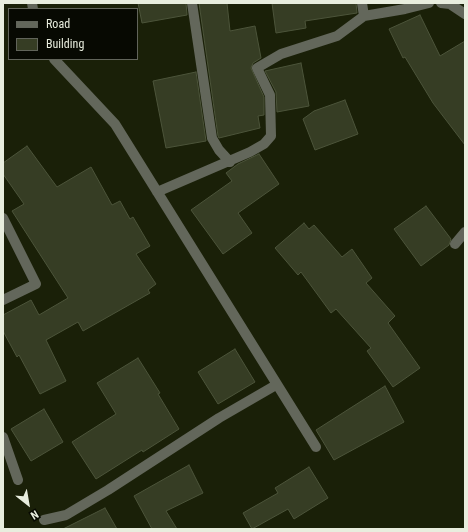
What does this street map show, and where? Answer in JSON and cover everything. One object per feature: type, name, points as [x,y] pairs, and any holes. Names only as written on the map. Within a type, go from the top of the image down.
[{"type":"street","points":[[192,3],[212,138],[219,150],[230,162]]},
{"type":"street","points":[[362,3],[364,16]]},
{"type":"street","points":[[157,192],[230,162],[264,144],[271,136],[270,95],[257,68],[280,54],[337,36],[364,16],[429,3]]},
{"type":"street","points":[[441,3],[450,4],[465,14]]},
{"type":"street","points":[[55,60],[115,124],[276,385],[316,447]]},
{"type":"street","points":[[3,218],[36,284],[3,300]]},
{"type":"street","points":[[455,244],[465,232]]},
{"type":"street","points":[[44,520],[66,515],[108,490],[219,418],[276,385]]},
{"type":"street","points":[[3,437],[18,480]]},
{"type":"building","points":[[138,3],[186,3],[187,15],[142,23]]},
{"type":"building","points":[[199,3],[227,3],[230,31],[255,26],[261,58],[253,63],[251,68],[264,97],[264,115],[258,116],[260,128],[219,138],[218,136]]},
{"type":"building","points":[[272,3],[356,3],[357,13],[305,21],[306,28],[276,33]]},
{"type":"building","points":[[420,15],[440,56],[465,41],[465,145],[433,103],[405,57],[403,58],[389,29]]},
{"type":"building","points":[[301,63],[309,106],[277,112],[276,92],[265,71]]},
{"type":"building","points":[[196,72],[206,141],[166,148],[153,81]]},
{"type":"building","points":[[345,100],[358,134],[315,150],[303,119],[314,111]]},
{"type":"building","points":[[27,146],[57,187],[91,167],[112,205],[120,201],[130,219],[133,217],[150,246],[136,254],[156,284],[148,290],[150,293],[83,331],[78,322],[46,340],[66,381],[40,394],[19,355],[17,357],[3,331],[3,315],[31,300],[39,315],[68,298],[12,211],[24,204],[3,174],[3,163]]},
{"type":"building","points":[[259,154],[279,184],[238,213],[252,233],[223,254],[191,210],[232,181],[226,173],[238,164]]},
{"type":"building","points":[[426,206],[451,239],[449,245],[421,266],[394,229]]},
{"type":"building","points":[[304,223],[309,229],[314,225],[342,257],[352,249],[372,278],[366,283],[395,316],[388,323],[420,368],[393,387],[367,351],[371,348],[336,309],[331,313],[301,272],[298,275],[275,248]]},
{"type":"building","points":[[235,349],[255,382],[218,404],[198,372]]},
{"type":"building","points":[[138,358],[160,393],[158,394],[179,429],[96,479],[72,442],[116,414],[97,383]]},
{"type":"building","points":[[385,386],[404,422],[334,460],[316,430]]},
{"type":"building","points":[[44,409],[63,442],[31,461],[11,429]]},
{"type":"building","points":[[189,465],[203,493],[166,511],[177,529],[152,529],[134,496]]},
{"type":"building","points":[[309,467],[328,498],[294,519],[288,509],[252,529],[243,513],[278,493],[275,488]]},
{"type":"building","points":[[105,508],[117,529],[63,529]]}]
